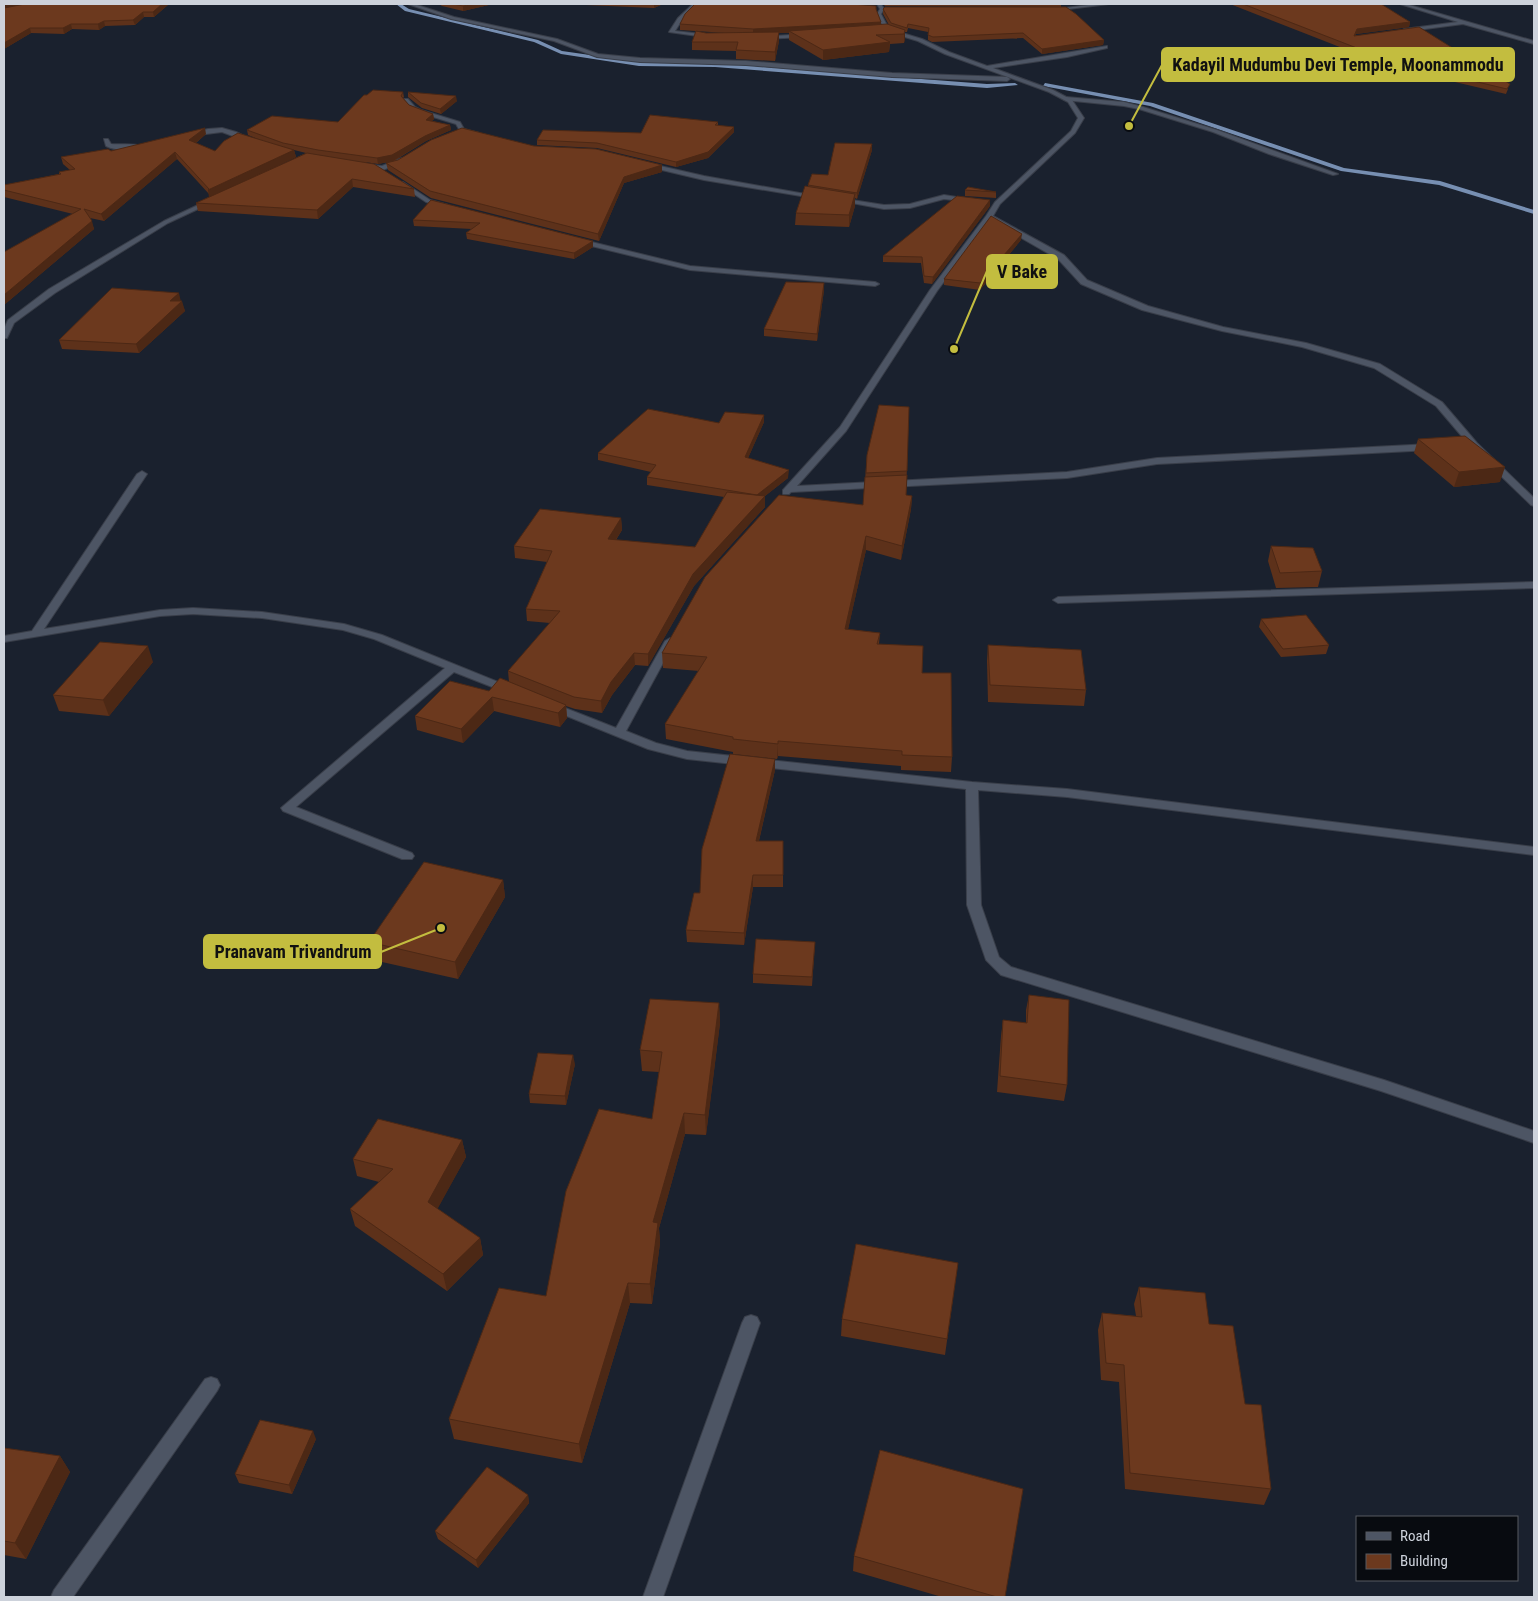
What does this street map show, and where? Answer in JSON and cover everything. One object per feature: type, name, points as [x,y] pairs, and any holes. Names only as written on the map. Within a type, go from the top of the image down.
[{"type":"street","points":[[410,4],[453,18],[555,40],[597,55],[640,60],[746,63],[892,74],[1018,80]]},
{"type":"street","points":[[696,4],[680,19],[672,32],[716,37]]},
{"type":"street","points":[[1048,10],[1107,4]]},
{"type":"street","points":[[1402,4],[1534,43]]},
{"type":"street","points":[[888,30],[879,14],[878,7],[892,9]]},
{"type":"street","points":[[1393,33],[1466,22]]},
{"type":"street","points":[[776,503],[843,429],[934,290],[989,217],[997,203],[1073,132],[1081,118],[1070,101],[1066,99],[920,40],[888,30],[878,31]]},
{"type":"street","points":[[754,37],[812,35]]},
{"type":"street","points":[[985,67],[1067,55],[1105,47]]},
{"type":"street","points":[[1066,99],[1124,104],[1141,108],[1215,130],[1270,153],[1335,174]]},
{"type":"street","points":[[406,100],[413,108],[419,111],[458,122],[462,130]]},
{"type":"street","points":[[184,136],[208,130],[225,129],[259,144]]},
{"type":"street","points":[[454,134],[462,130],[487,136]]},
{"type":"street","points":[[106,140],[109,146],[116,148],[142,145]]},
{"type":"street","points":[[359,165],[378,168],[392,165],[404,159]]},
{"type":"street","points":[[641,164],[704,178],[884,207],[910,206],[944,198],[978,201]]},
{"type":"street","points":[[378,168],[386,173]]},
{"type":"street","points":[[395,179],[428,201],[456,208]]},
{"type":"street","points":[[4,336],[11,322],[52,291],[166,222],[218,198]]},
{"type":"street","points":[[987,202],[997,203]]},
{"type":"street","points":[[989,217],[1061,257],[1084,282],[1144,308],[1222,330],[1303,344],[1377,366],[1439,404],[1469,445],[1534,503]]},
{"type":"street","points":[[571,238],[690,268],[875,284]]},
{"type":"street","points":[[789,489],[1066,475],[1157,461],[1444,447]]},
{"type":"street","points":[[37,632],[142,474]]},
{"type":"street","points":[[1058,600],[1534,585]]},
{"type":"street","points":[[4,639],[160,613],[193,611],[262,615],[344,627],[378,637],[517,693]]},
{"type":"street","points":[[619,733],[676,631]]},
{"type":"street","points":[[407,856],[287,808],[453,668]]},
{"type":"street","points":[[536,700],[668,752],[687,756],[972,786],[1067,793],[1534,851]]},
{"type":"street","points":[[972,786],[974,905],[994,960],[1006,971],[1384,1086],[1534,1137]]},
{"type":"street","points":[[653,1597],[751,1322]]},
{"type":"street","points":[[61,1597],[211,1385]]},
{"type":"building","points":[[25,4],[162,4],[153,12],[143,12],[133,20],[104,21],[98,24],[71,24],[63,28],[30,28],[4,43],[4,8]]},
{"type":"building","points":[[453,4],[472,4],[463,6]]},
{"type":"building","points":[[695,4],[852,4],[876,6],[881,22],[753,29],[680,24],[685,14]]},
{"type":"building","points":[[1243,4],[1381,4],[1410,22],[1357,29],[1354,36],[1419,27],[1510,84],[1507,89],[1393,62]]},
{"type":"building","points":[[885,7],[1066,7],[1104,40],[1042,49],[1023,33],[933,37],[928,35],[929,28],[908,24],[907,28],[891,23],[883,9]]},
{"type":"building","points":[[887,24],[905,30],[904,34],[876,35],[890,42],[823,50],[789,31]]},
{"type":"building","points":[[696,31],[706,33],[779,32],[775,52],[736,50],[738,42],[692,42]]},
{"type":"building","points":[[373,90],[403,92],[401,96],[409,105],[433,114],[426,120],[450,125],[425,136],[392,155],[377,158],[283,143],[247,130],[272,116],[338,122],[364,95]]},
{"type":"building","points":[[408,92],[456,96],[440,109],[421,103]]},
{"type":"building","points":[[650,115],[718,122],[715,125],[734,127],[708,152],[676,162],[597,143],[537,140],[543,130],[641,133]]},
{"type":"building","points":[[205,128],[189,140],[215,151],[224,141],[238,133],[294,150],[208,190],[175,152],[101,214],[84,209],[92,221],[4,295],[4,252],[81,209],[4,190],[4,185],[61,174],[59,172],[75,169],[61,157],[108,149],[111,151]]},
{"type":"building","points":[[462,128],[534,146],[596,149],[662,165],[624,177],[598,234],[430,191],[386,163],[398,160],[431,140]]},
{"type":"building","points":[[835,143],[872,144],[857,193],[808,185],[812,174],[828,175]]},
{"type":"building","points":[[307,153],[374,164],[414,189],[352,179],[317,210],[196,203]]},
{"type":"building","points":[[805,186],[855,194],[849,215],[796,213]]},
{"type":"building","points":[[968,187],[996,192],[965,190]]},
{"type":"building","points":[[957,196],[990,200],[933,277],[924,276],[922,257],[883,256]]},
{"type":"building","points":[[431,200],[593,241],[574,253],[466,233],[480,223],[413,220]]},
{"type":"building","points":[[991,216],[1022,234],[980,283],[944,279]]},
{"type":"building","points":[[786,282],[824,283],[817,334],[764,329]]},
{"type":"building","points":[[112,288],[179,293],[170,301],[182,301],[136,344],[59,340]]},
{"type":"building","points":[[879,405],[909,407],[907,471],[866,473],[867,455]]},
{"type":"building","points":[[648,409],[719,423],[725,412],[764,415],[745,457],[789,470],[757,495],[647,477],[656,465],[598,453]]},
{"type":"building","points":[[1465,436],[1505,467],[1459,472],[1418,439]]},
{"type":"building","points":[[907,475],[906,495],[912,496],[902,546],[866,536],[845,629],[880,633],[877,644],[923,646],[922,673],[951,673],[952,757],[902,755],[902,751],[778,741],[778,744],[733,739],[733,737],[665,724],[707,657],[662,653],[705,577],[779,495],[863,505],[865,477]]},
{"type":"building","points":[[727,492],[765,496],[693,574],[648,654],[634,653],[611,682],[601,701],[574,697],[508,671],[560,611],[526,609],[552,551],[514,546],[540,509],[621,518],[608,539],[695,547]]},
{"type":"building","points":[[1271,546],[1313,548],[1322,571],[1280,573]]},
{"type":"building","points":[[1306,615],[1329,645],[1283,649],[1261,619]]},
{"type":"building","points":[[100,642],[148,646],[103,700],[53,695]]},
{"type":"building","points":[[988,645],[1081,650],[1086,690],[990,685]]},
{"type":"building","points":[[500,678],[566,705],[558,713],[492,697],[461,729],[415,716],[450,681],[489,691]]},
{"type":"building","points":[[730,754],[775,759],[756,841],[783,841],[783,875],[753,875],[744,933],[686,930],[694,893],[700,893],[702,849]]},
{"type":"building","points":[[424,862],[503,880],[455,962],[369,942]]},
{"type":"building","points":[[756,939],[815,942],[812,977],[753,974]]},
{"type":"building","points":[[1029,995],[1069,1000],[1067,1085],[1000,1076],[1003,1020],[1027,1023]]},
{"type":"building","points":[[650,999],[719,1003],[705,1115],[684,1113],[653,1222],[658,1223],[650,1284],[628,1283],[579,1444],[449,1419],[499,1288],[546,1296],[566,1191],[599,1109],[652,1119],[662,1052],[640,1050]]},
{"type":"building","points":[[538,1053],[573,1055],[565,1096],[529,1094]]},
{"type":"building","points":[[378,1119],[462,1140],[428,1202],[480,1238],[443,1274],[350,1209],[393,1169],[353,1159]]},
{"type":"building","points":[[856,1244],[958,1263],[947,1339],[842,1319]]},
{"type":"building","points":[[1139,1287],[1205,1293],[1209,1324],[1233,1326],[1245,1404],[1261,1405],[1271,1489],[1130,1473],[1124,1365],[1106,1363],[1102,1313],[1142,1317]]},
{"type":"building","points":[[260,1420],[313,1431],[289,1485],[235,1474]]},
{"type":"building","points":[[4,1448],[60,1456],[15,1543],[4,1541]]},
{"type":"building","points":[[880,1450],[1023,1489],[1005,1597],[997,1597],[854,1556]]},
{"type":"building","points":[[487,1467],[528,1495],[476,1560],[435,1531]]},
{"type":"waterway","points":[[398,4],[407,10],[536,41],[561,52],[639,64],[715,65],[987,86],[1015,85]]},
{"type":"waterway","points":[[1045,85],[1151,104],[1343,170],[1440,183],[1534,212]]},
{"type":"place","name":"Kadayil Mudumbu Devi Temple, Moonammodu","points":[[1129,126]]},
{"type":"place","name":"V Bake","points":[[954,349]]},
{"type":"place","name":"Pranavam Trivandrum","points":[[441,928]]}]
